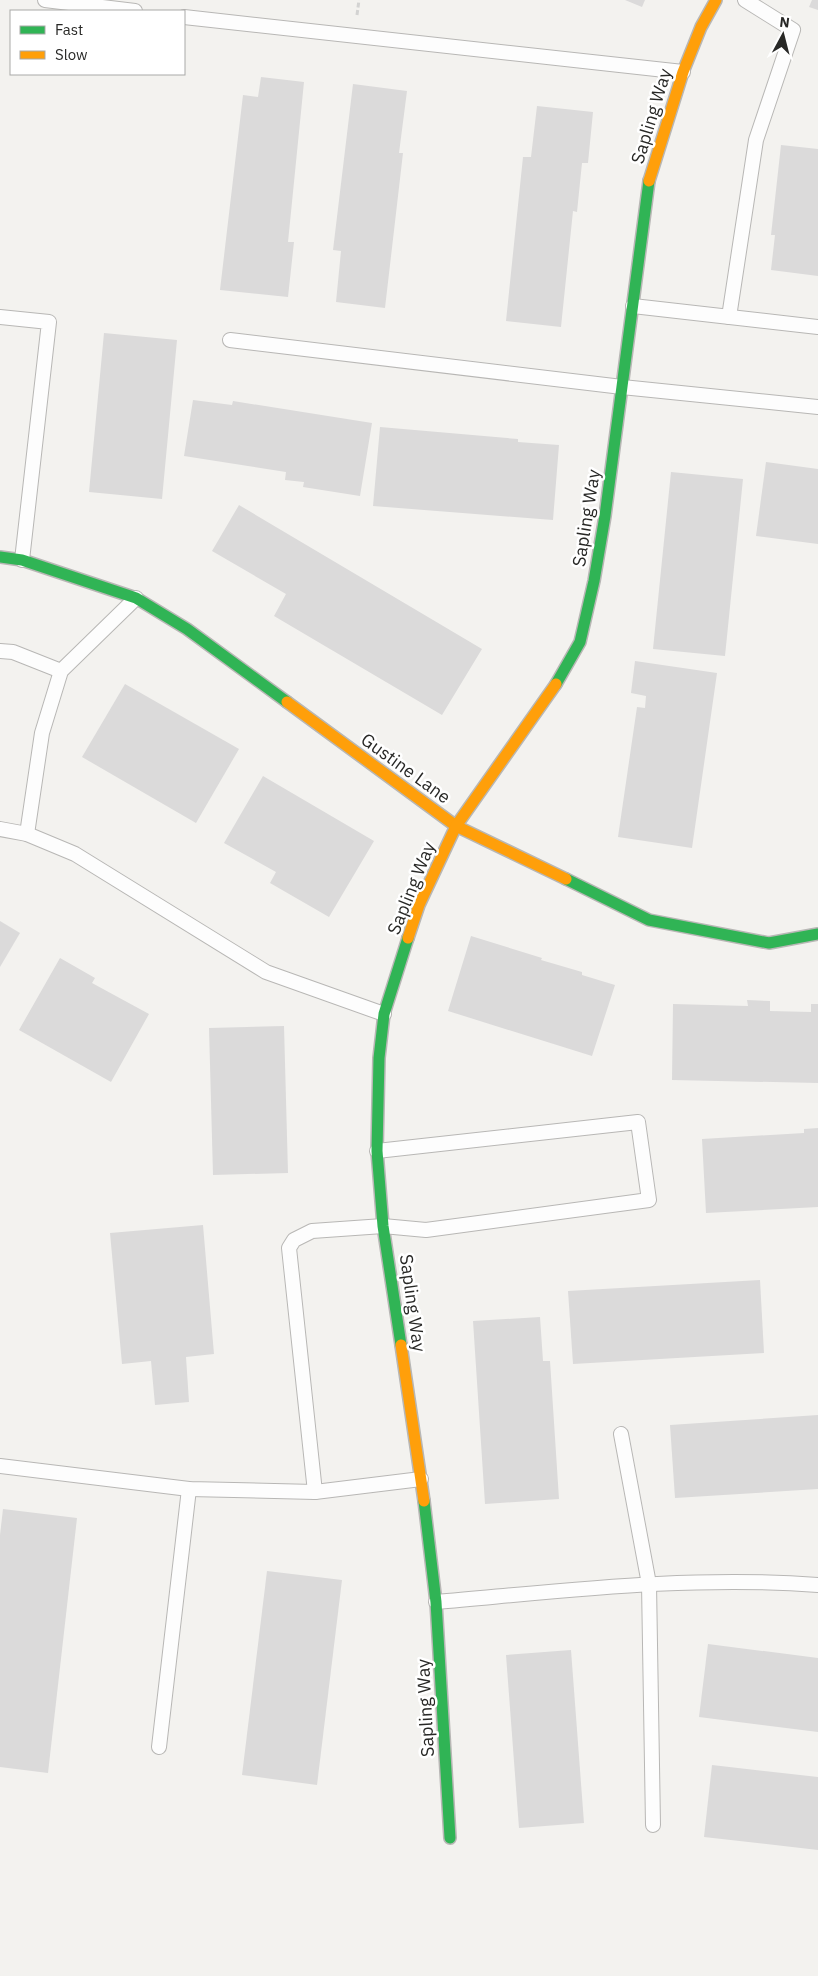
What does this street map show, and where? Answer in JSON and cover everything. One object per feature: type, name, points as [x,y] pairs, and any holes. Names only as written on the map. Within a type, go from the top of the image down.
[{"type":"street","name":"Sapling Way","points":[[450,1838],[436,1602],[421,1478],[384,1226],[377,1151],[378,1058],[384,1014],[419,905],[456,826],[548,697],[580,642],[594,581],[605,516],[650,176],[683,72],[701,27],[716,0]]},
{"type":"street","name":"Gustine Lane","points":[[0,558],[22,560],[82,578],[136,598],[187,629],[456,826],[649,920],[769,943],[818,934]]},
{"type":"lane","points":[[45,0],[127,10]]},
{"type":"lane","points":[[729,317],[756,140],[793,30],[745,0]]},
{"type":"lane","points":[[185,17],[683,72]]},
{"type":"lane","points":[[633,306],[818,327]]},
{"type":"lane","points":[[0,317],[49,322],[22,560]]},
{"type":"lane","points":[[230,340],[622,387],[818,407]]},
{"type":"lane","points":[[27,834],[42,732],[61,672],[136,598]]},
{"type":"lane","points":[[0,651],[13,652],[61,672]]},
{"type":"lane","points":[[0,829],[27,834],[75,854],[266,972],[384,1014]]},
{"type":"lane","points":[[315,1492],[289,1248],[294,1240],[312,1231],[384,1226],[426,1230],[649,1200],[638,1122],[377,1151]]},
{"type":"lane","points":[[621,1434],[649,1584],[653,1825]]},
{"type":"lane","points":[[0,1466],[190,1489],[315,1492],[421,1478]]},
{"type":"lane","points":[[159,1747],[190,1489]]},
{"type":"lane","points":[[436,1602],[649,1584],[767,1582],[818,1586]]},
{"type":"building","points":[[625,0],[645,0],[642,7]]},
{"type":"building","points":[[812,0],[818,0],[818,10],[809,7]]},
{"type":"building","points":[[261,77],[304,82],[288,242],[294,242],[288,297],[220,290],[243,95],[258,97]]},
{"type":"building","points":[[353,84],[407,91],[399,153],[403,153],[385,308],[336,302],[341,251],[333,250]]},
{"type":"building","points":[[537,106],[593,112],[588,163],[582,163],[577,212],[573,211],[561,327],[506,321],[523,157],[531,157]]},
{"type":"building","points":[[781,145],[818,149],[818,276],[771,270],[775,235],[771,235]]},
{"type":"building","points":[[104,333],[177,340],[162,499],[89,492]]},
{"type":"building","points":[[193,400],[232,405],[233,401],[372,423],[360,496],[303,487],[304,482],[285,480],[286,472],[184,456]]},
{"type":"building","points":[[380,427],[518,439],[518,442],[559,445],[553,520],[373,506]]},
{"type":"building","points":[[766,462],[818,469],[818,544],[756,536]]},
{"type":"building","points":[[671,472],[743,479],[725,656],[653,649]]},
{"type":"building","points":[[239,505],[482,649],[442,715],[274,616],[286,594],[212,551]]},
{"type":"building","points":[[635,661],[717,673],[692,848],[618,837],[637,707],[645,708],[646,696],[631,693]]},
{"type":"building","points":[[125,684],[239,749],[196,823],[82,757]]},
{"type":"building","points":[[263,776],[374,841],[329,917],[270,883],[276,872],[224,843]]},
{"type":"building","points":[[0,921],[20,933],[0,967]]},
{"type":"building","points":[[471,936],[542,958],[541,960],[582,972],[582,975],[615,985],[592,1056],[448,1011]]},
{"type":"building","points":[[60,958],[95,978],[92,983],[149,1014],[111,1082],[19,1030]]},
{"type":"building","points":[[747,1000],[770,1001],[770,1011],[811,1012],[811,1004],[818,1004],[818,1083],[672,1080],[673,1004],[748,1006]]},
{"type":"building","points":[[284,1026],[288,1173],[213,1175],[209,1028]]},
{"type":"building","points":[[818,1128],[818,1207],[706,1213],[702,1139],[804,1133],[804,1129]]},
{"type":"building","points":[[203,1225],[214,1354],[186,1357],[189,1402],[155,1405],[151,1361],[122,1364],[110,1233]]},
{"type":"building","points":[[760,1280],[764,1353],[573,1364],[568,1291]]},
{"type":"building","points":[[540,1317],[543,1361],[550,1361],[559,1499],[485,1504],[473,1321]]},
{"type":"building","points":[[818,1415],[818,1489],[675,1498],[670,1425]]},
{"type":"building","points":[[3,1509],[77,1518],[48,1773],[0,1767],[0,1535]]},
{"type":"building","points":[[267,1571],[342,1580],[317,1785],[242,1775]]},
{"type":"building","points":[[708,1644],[818,1658],[818,1732],[699,1717]]},
{"type":"building","points":[[571,1650],[584,1823],[519,1828],[506,1655]]},
{"type":"building","points":[[712,1765],[818,1777],[818,1850],[704,1837]]},
{"type":"traffic: fast","points":[[556,684],[580,642],[594,581],[605,516],[649,181]]},
{"type":"traffic: fast","points":[[0,557],[22,560],[136,598],[187,629],[287,702]]},
{"type":"traffic: fast","points":[[566,879],[649,920],[769,943],[818,934]]},
{"type":"traffic: fast","points":[[401,1345],[383,1226],[377,1151],[379,1058],[384,1014],[408,938]]},
{"type":"traffic: fast","points":[[424,1501],[436,1602],[450,1838]]},
{"type":"traffic: slow","points":[[649,181],[683,72],[701,27],[716,0]]},
{"type":"traffic: slow","points":[[408,938],[419,905],[456,826],[556,684]]},
{"type":"traffic: slow","points":[[287,702],[456,826],[566,879]]},
{"type":"traffic: slow","points":[[401,1345],[424,1501]]}]
